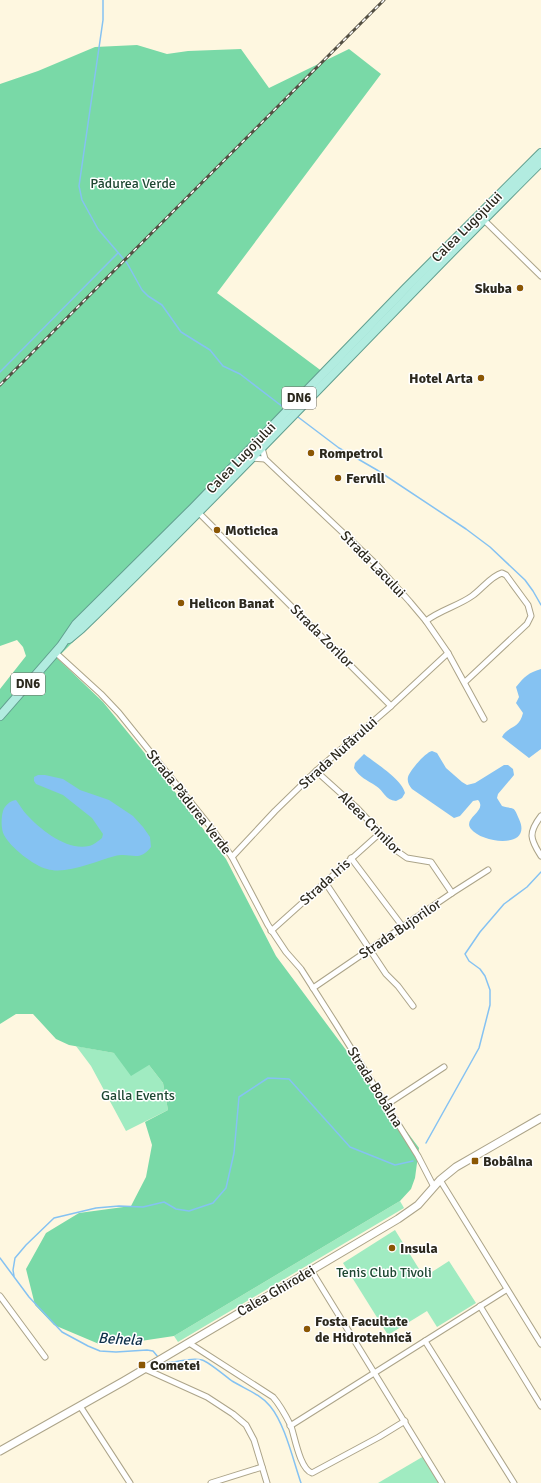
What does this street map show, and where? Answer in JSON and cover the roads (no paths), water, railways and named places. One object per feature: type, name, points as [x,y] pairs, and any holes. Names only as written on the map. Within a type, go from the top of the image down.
[{"type":"main road","name":"Calea Lugojului","points":[[61,646],[76,624],[193,508],[400,294],[541,153]]},
{"type":"main road","name":"Calea Lugojului","points":[[55,652],[86,624],[199,513],[384,321],[541,162]]},
{"type":"main road","name":"DN6","points":[[0,716],[55,652]]},
{"type":"street","points":[[484,220],[541,276]]},
{"type":"street","points":[[252,458],[265,459],[262,448]]},
{"type":"street","name":"Strada Lacului","points":[[265,459],[376,564],[397,586],[426,621],[448,653],[484,719]]},
{"type":"street","name":"Strada Zorilor","points":[[199,513],[391,706]]},
{"type":"street","points":[[426,621],[474,595],[495,577],[502,574],[506,575],[528,605],[531,616],[527,624],[465,682]]},
{"type":"street","name":"Strada Pădurea Verde","points":[[55,652],[123,717],[198,809],[232,856],[271,931],[286,952],[301,969],[313,988]]},
{"type":"street","name":"Strada Nufărului","points":[[232,856],[316,771],[391,706],[448,653]]},
{"type":"street","name":"Aleea Crinilor","points":[[316,771],[356,807],[379,834],[397,851],[405,857],[431,862],[452,893]]},
{"type":"street","points":[[541,816],[534,825],[531,834],[534,844],[541,856]]},
{"type":"street","name":"Strada Iris","points":[[271,931],[379,834]]},
{"type":"street","points":[[351,858],[403,926]]},
{"type":"street","name":"Strada Bujorilor","points":[[313,988],[488,870]]},
{"type":"street","points":[[325,882],[386,974],[398,986],[413,1006]]},
{"type":"street","name":"Strada Bobâlna","points":[[313,988],[418,1156],[434,1187]]},
{"type":"street","points":[[386,1105],[444,1067]]},
{"type":"street","name":"Calea Ghirodei","points":[[0,1451],[163,1358],[398,1219],[418,1205],[440,1180],[456,1167],[541,1118]]},
{"type":"street","points":[[440,1180],[506,1290],[541,1344]]},
{"type":"street","points":[[312,1270],[406,1421],[442,1483]]},
{"type":"street","points":[[290,1426],[506,1290]]},
{"type":"street","points":[[1,1299],[45,1357]]},
{"type":"street","points":[[480,1306],[541,1406]]},
{"type":"street","points":[[425,1341],[514,1483]]},
{"type":"street","points":[[189,1342],[268,1392],[278,1403],[290,1426],[308,1472],[312,1473],[379,1438],[406,1421]]},
{"type":"street","points":[[145,1368],[207,1396],[246,1425],[251,1435],[267,1483]]},
{"type":"street","points":[[80,1406],[130,1483]]},
{"type":"street","points":[[211,1483],[262,1467]]},
{"type":"water","points":[[541,669],[541,749],[529,758],[502,737],[519,722],[523,713],[516,703],[519,697],[516,687],[527,675]]},
{"type":"water","points":[[432,751],[437,753],[446,768],[467,785],[475,783],[504,765],[508,765],[513,769],[514,775],[498,794],[497,798],[502,806],[513,809],[516,812],[521,829],[519,835],[513,839],[505,841],[495,840],[477,834],[471,829],[469,825],[470,821],[480,808],[478,800],[473,801],[460,816],[454,818],[412,789],[408,782],[409,774],[422,758]]},
{"type":"water","points":[[364,754],[399,782],[405,793],[402,798],[396,801],[389,799],[379,788],[358,774],[354,768],[355,763]]},
{"type":"water","points":[[38,775],[63,779],[80,790],[109,800],[133,816],[143,827],[150,837],[151,847],[143,855],[115,856],[81,867],[63,870],[47,869],[29,860],[11,845],[3,833],[3,811],[6,805],[10,802],[16,800],[33,821],[47,833],[63,842],[81,847],[89,846],[102,838],[103,834],[92,818],[63,795],[36,784],[34,777]]},
{"type":"waterway","points":[[103,0],[103,20],[79,186],[82,200],[98,229],[127,263],[142,290],[162,305],[181,332],[210,350],[223,366],[240,374],[283,407]]},
{"type":"waterway","points":[[0,372],[118,253]]},
{"type":"waterway","points":[[298,417],[339,448],[377,470],[466,529],[490,547],[525,580],[541,605]]},
{"type":"waterway","points":[[426,1143],[479,1048],[490,1005],[490,990],[485,976],[480,969],[469,961],[465,954],[480,932],[504,904],[527,887],[541,872]]},
{"type":"waterway","points":[[14,1276],[13,1270],[15,1258],[54,1218],[96,1208],[119,1206],[143,1207],[164,1202],[176,1209],[189,1211],[213,1203],[226,1188],[234,1153],[239,1097],[268,1078],[289,1079],[350,1147],[395,1165],[413,1161]]},
{"type":"waterway","name":"Behela","points":[[0,1258],[29,1297],[62,1332],[100,1351],[116,1352],[147,1350],[153,1351],[158,1357]]},
{"type":"waterway","name":"Behela","points":[[162,1362],[167,1363],[192,1359],[205,1361],[232,1381],[257,1395],[266,1402],[280,1422],[292,1453],[301,1483]]},
{"type":"railway","points":[[0,385],[384,0]]},
{"type":"place","name":"Skuba","points":[[520,288]]},
{"type":"place","name":"Hotel Arta","points":[[481,378]]},
{"type":"place","name":"Rompetrol","points":[[311,453]]},
{"type":"place","name":"Fervill","points":[[338,478]]},
{"type":"place","name":"Moticica","points":[[217,530]]},
{"type":"place","name":"Helicon Banat","points":[[181,603]]},
{"type":"place","name":"Bobâlna","points":[[475,1161]]},
{"type":"place","name":"Insula","points":[[392,1248]]},
{"type":"place","name":"Fosta Facultate de Hidrotehnică","points":[[307,1329]]},
{"type":"place","name":"Cometei","points":[[142,1365]]},
{"type":"park label","name":"Pădurea Verde","points":[[133,183]]},
{"type":"park label","name":"Galla Events","points":[[138,1095]]},
{"type":"park label","name":"Tenis Club Tivoli","points":[[384,1272]]}]
